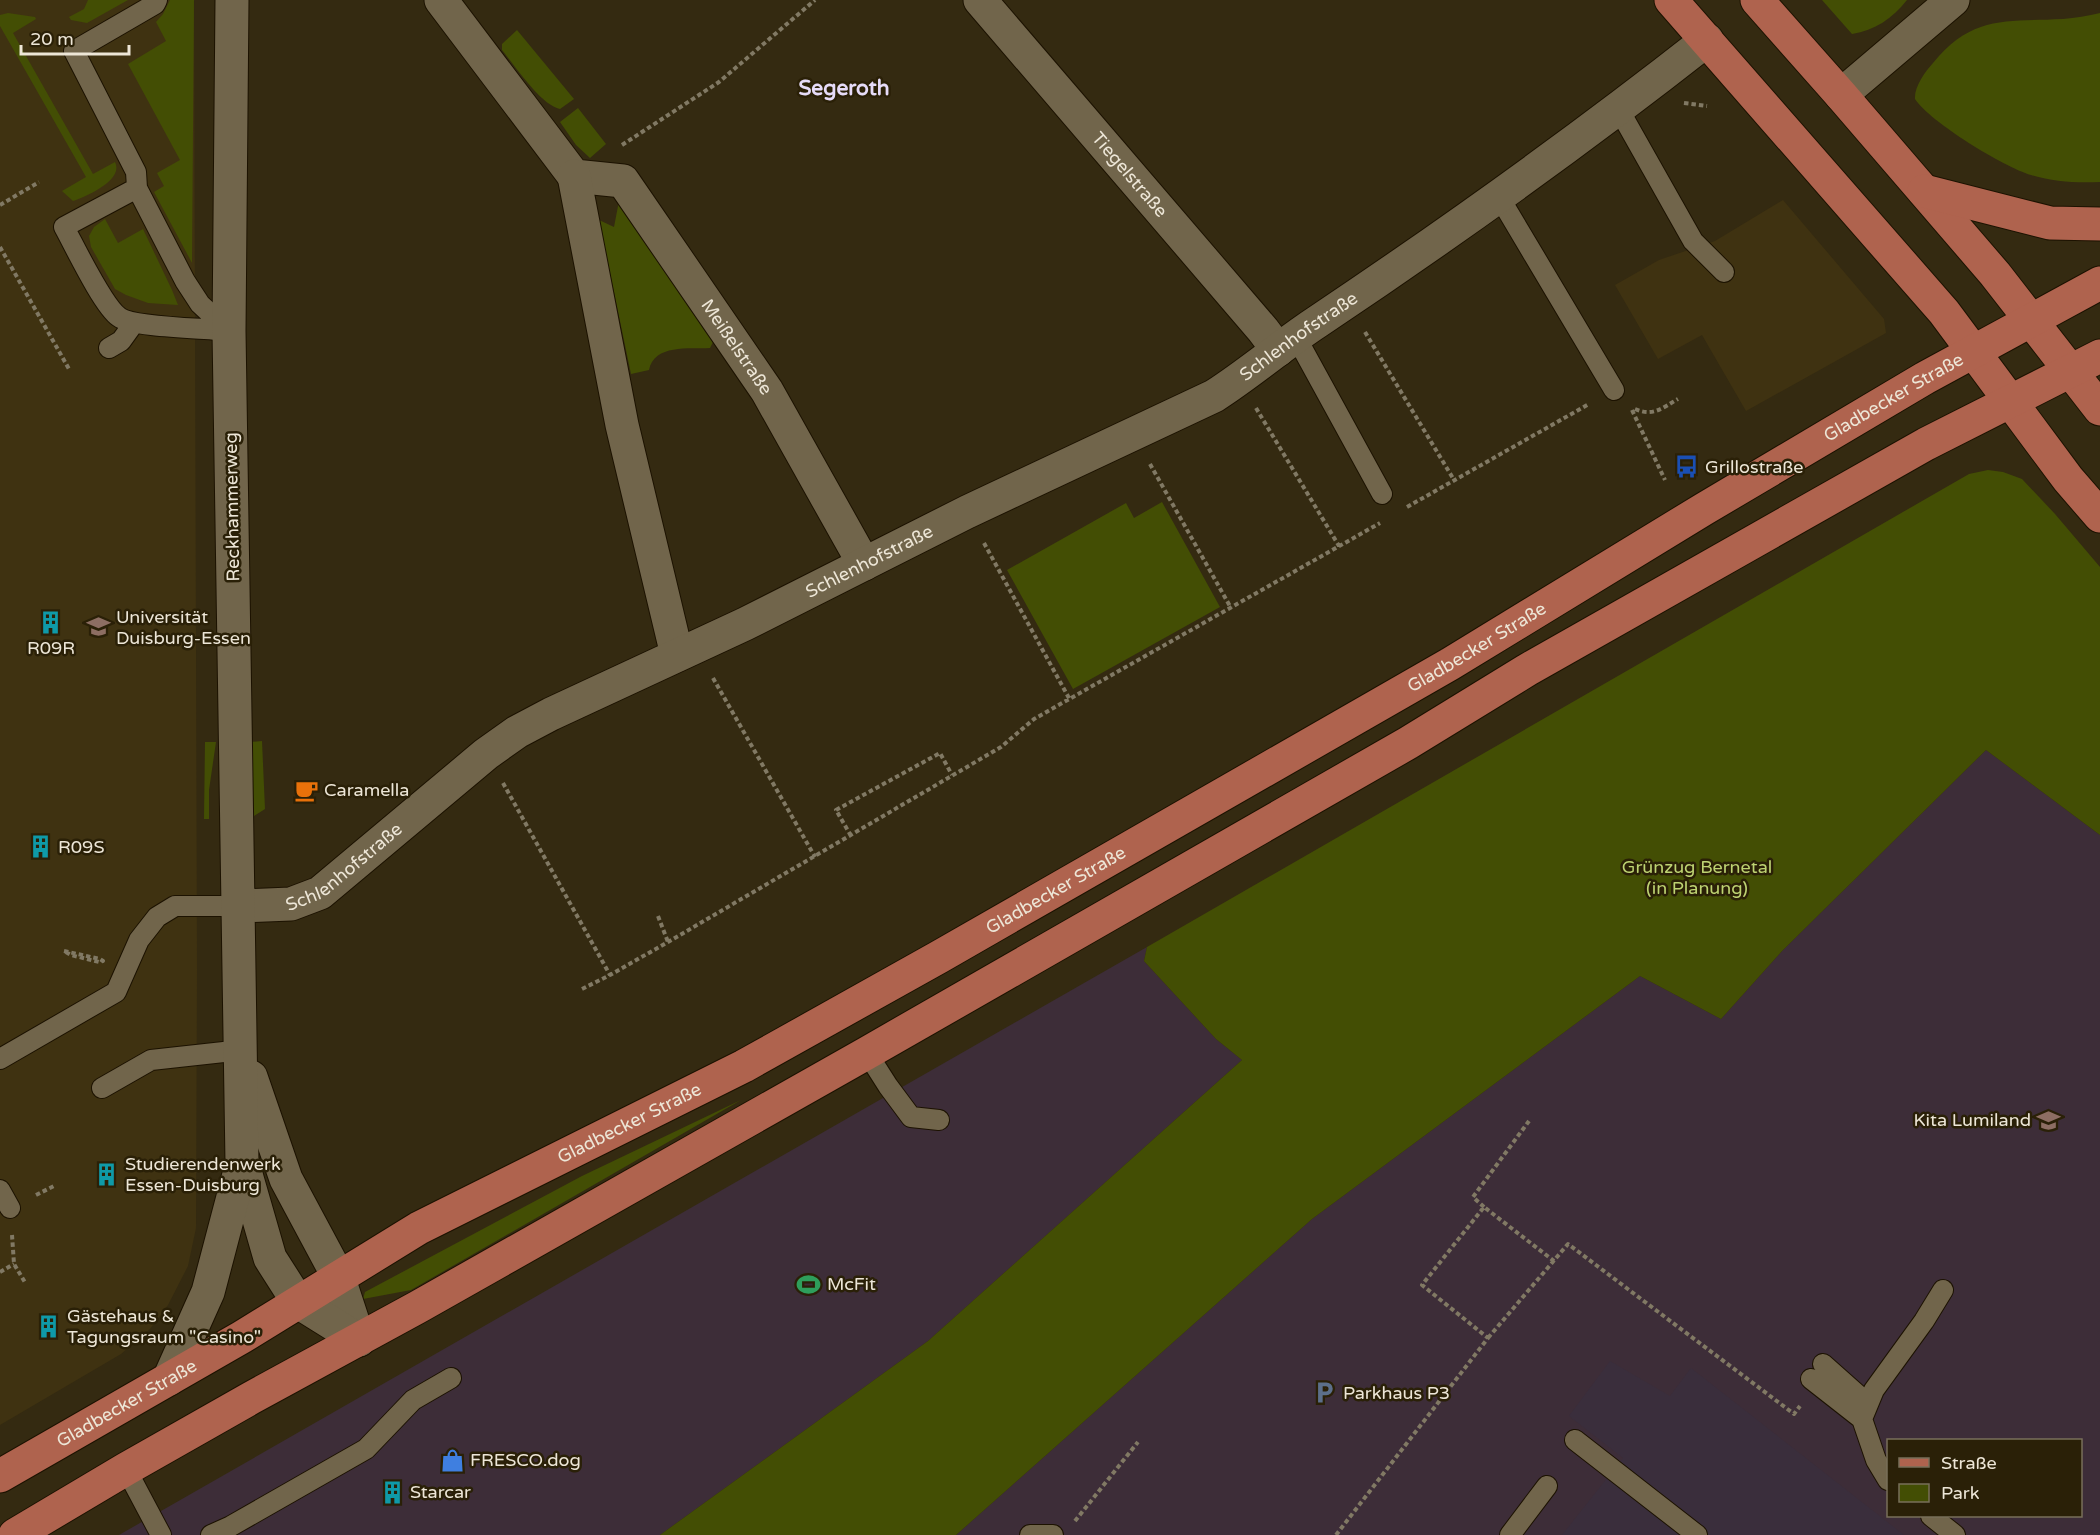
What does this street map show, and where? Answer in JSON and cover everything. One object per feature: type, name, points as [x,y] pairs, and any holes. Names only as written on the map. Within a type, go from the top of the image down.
[{"type":"main road","points":[[1671,0],[1932,298],[2068,479],[2100,516]]},
{"type":"main road","points":[[1757,0],[1995,274],[2100,409]]},
{"type":"main road","points":[[1924,191],[2050,223],[2100,224]]},
{"type":"main road","name":"Gladbecker Straße","points":[[0,1476],[242,1337],[419,1228],[744,1066],[939,957],[1439,670],[1915,384],[2100,283]]},
{"type":"main road","points":[[15,1535],[251,1398],[359,1340],[867,1053],[1407,743],[1527,670],[1936,438],[2100,356]]},
{"type":"street","name":"Reckhammerweg","points":[[169,1379],[208,1292],[242,1163],[229,331],[231,0]]},
{"type":"street","points":[[441,0],[574,176],[622,425],[686,651]]},
{"type":"street","name":"Tiegelstraße","points":[[980,0],[1263,330],[1287,343]]},
{"type":"street","points":[[1841,94],[1953,0]]},
{"type":"street","name":"Schlenhofstraße","points":[[239,906],[291,904],[320,893],[486,754],[517,732],[828,584],[967,512],[1214,396],[1498,195],[1707,40]]},
{"type":"street","name":"Meißelstraße","points":[[574,176],[623,181],[767,391],[864,564]]},
{"type":"street","name":"Reckhammerweg","points":[[242,1050],[286,1179],[338,1276],[359,1340]]},
{"type":"street","name":"Reckhammerweg","points":[[242,1163],[270,1258],[298,1302],[359,1340]]},
{"type":"lane","points":[[157,0],[155,4],[75,51],[136,172],[136,188],[185,281],[200,304],[229,331]]},
{"type":"lane","points":[[1618,108],[1693,241],[1724,272]]},
{"type":"lane","points":[[136,188],[64,227],[110,308],[119,318],[134,323],[229,331]]},
{"type":"lane","points":[[1498,195],[1614,390]]},
{"type":"lane","points":[[109,348],[121,341],[134,323]]},
{"type":"lane","points":[[1287,343],[1382,494]]},
{"type":"lane","points":[[0,1059],[117,992],[139,940],[157,917],[175,906],[239,906]]},
{"type":"lane","points":[[102,1088],[151,1060],[242,1050]]},
{"type":"lane","points":[[867,1053],[911,1117],[939,1120]]},
{"type":"lane","points":[[0,1190],[10,1208]]},
{"type":"lane","points":[[1887,1478],[1876,1460],[1865,1412],[1874,1390],[1924,1321],[1943,1290]]},
{"type":"lane","points":[[1817,1376],[1865,1412]]},
{"type":"lane","points":[[211,1535],[234,1531],[366,1449],[413,1400],[451,1378]]},
{"type":"lane","points":[[1575,1440],[1696,1535]]},
{"type":"lane","points":[[126,1469],[161,1535]]},
{"type":"lane","points":[[1510,1535],[1547,1486]]},
{"type":"lane","points":[[1933,1517],[1955,1535]]},
{"type":"lane","points":[[1030,1535],[1053,1535]]},
{"type":"path","points":[[574,176],[719,82],[815,0]]},
{"type":"path","points":[[0,205],[39,182]]},
{"type":"path","points":[[0,247],[69,369]]},
{"type":"path","points":[[1347,302],[1454,480]]},
{"type":"path","points":[[1239,380],[1339,546]]},
{"type":"path","points":[[1403,510],[1614,390]]},
{"type":"path","points":[[1665,480],[1630,407],[1645,413],[1657,411],[1678,399]]},
{"type":"path","points":[[1134,434],[1231,608]]},
{"type":"path","points":[[967,512],[1070,700]]},
{"type":"path","points":[[582,989],[668,942],[1001,747],[1034,719],[1384,521]]},
{"type":"path","points":[[686,651],[815,857]]},
{"type":"path","points":[[851,836],[836,810],[940,753],[952,775]]},
{"type":"path","points":[[486,754],[610,975]]},
{"type":"path","points":[[658,916],[668,942]]},
{"type":"path","points":[[64,951],[100,961],[71,955],[64,951]]},
{"type":"path","points":[[1529,1121],[1473,1197],[1554,1261]]},
{"type":"path","points":[[1484,1207],[1422,1285],[1488,1338]]},
{"type":"path","points":[[10,1208],[14,1264],[26,1284]]},
{"type":"path","points":[[1336,1535],[1488,1338],[1568,1245],[1794,1414],[1817,1376]]},
{"type":"path","points":[[0,1272],[14,1264]]},
{"type":"path","points":[[1075,1522],[1138,1442]]},
{"type":"shaded area","name":"Universität Duisburg-Essen","points":[[0,0],[194,0],[197,969],[196,1228],[188,1266],[168,1305],[150,1329],[121,1354],[0,1425]]},
{"type":"shaded area","points":[[1783,200],[1884,319],[1886,333],[1746,411],[1702,335],[1658,359],[1615,285],[1659,260],[1715,241]]},
{"type":"shaded area","points":[[1986,750],[2100,835],[2100,1535],[956,1535],[1312,1219],[1640,976],[1721,1019],[1782,951]]},
{"type":"shaded area","points":[[1147,947],[1144,961],[1216,1039],[1242,1060],[928,1341],[660,1535],[119,1535]]},
{"type":"shaded area","points":[[1610,1361],[1670,1396],[1691,1368],[1904,1535],[1562,1535],[1623,1458],[1569,1416]]},
{"type":"green space","points":[[88,0],[128,0],[87,23],[71,20],[69,17],[84,9]]},
{"type":"green space","points":[[170,0],[194,0],[192,263],[154,192],[164,186],[157,173],[180,160],[128,64],[166,41],[156,22]]},
{"type":"green space","points":[[1822,0],[1907,0],[1882,23],[1852,34]]},
{"type":"green space","points":[[8,13],[35,17],[36,19],[13,33],[93,174],[115,162],[116,169],[109,181],[95,191],[73,201],[62,191],[86,177],[0,26],[0,15]]},
{"type":"green space","points":[[2100,13],[2100,182],[2056,181],[2019,170],[1986,154],[1951,131],[1923,109],[1915,99],[1918,85],[1933,63],[1948,47],[1977,28],[2008,21],[2063,19]]},
{"type":"green space","points":[[517,30],[574,99],[560,109],[537,93],[502,50],[502,44]]},
{"type":"green space","points":[[578,108],[606,144],[590,158],[576,145],[560,122]]},
{"type":"green space","points":[[619,201],[714,340],[710,348],[665,352],[652,362],[649,370],[631,374],[599,220],[614,227]]},
{"type":"green space","points":[[105,219],[118,243],[143,229],[178,305],[148,303],[115,289],[91,247],[89,236],[94,227]]},
{"type":"green space","name":"Grünzug Bernetal (in Planung)","points":[[1988,470],[2003,472],[2022,479],[2100,567],[2100,835],[1986,750],[1782,951],[1721,1019],[1640,976],[1312,1219],[956,1535],[660,1535],[928,1341],[1242,1060],[1216,1039],[1144,961],[1147,947],[1969,474]]},
{"type":"green space","points":[[1162,502],[1220,607],[1073,689],[1007,570],[1126,503],[1134,518]]},
{"type":"green space","points":[[262,741],[265,809],[254,816],[250,742]]},
{"type":"green space","points":[[205,742],[216,742],[209,790],[209,819],[204,819]]},
{"type":"green space","points":[[741,1100],[411,1290],[363,1299],[365,1292],[582,1176]]},
{"type":"place","name":"Grillostraße","points":[[1687,467]]},
{"type":"place","name":"R09R","points":[[51,622]]},
{"type":"place","name":"Universität Duisburg-Essen","points":[[98,627]]},
{"type":"place","name":"Caramella","points":[[306,790]]},
{"type":"place","name":"R09S","points":[[40,847]]},
{"type":"place","name":"Kita Lumiland","points":[[2049,1120]]},
{"type":"place","name":"Studierendenwerk Essen-Duisburg","points":[[107,1174]]},
{"type":"place","name":"McFit","points":[[809,1284]]},
{"type":"place","name":"Gästehaus & Tagungsraum \"Casino\"","points":[[49,1326]]},
{"type":"place","name":"Parkhaus P3","points":[[1325,1393]]},
{"type":"place","name":"FRESCO.dog","points":[[452,1460]]},
{"type":"place","name":"Starcar","points":[[392,1492]]},
{"type":"district","name":"Segeroth","points":[[844,88]]}]
